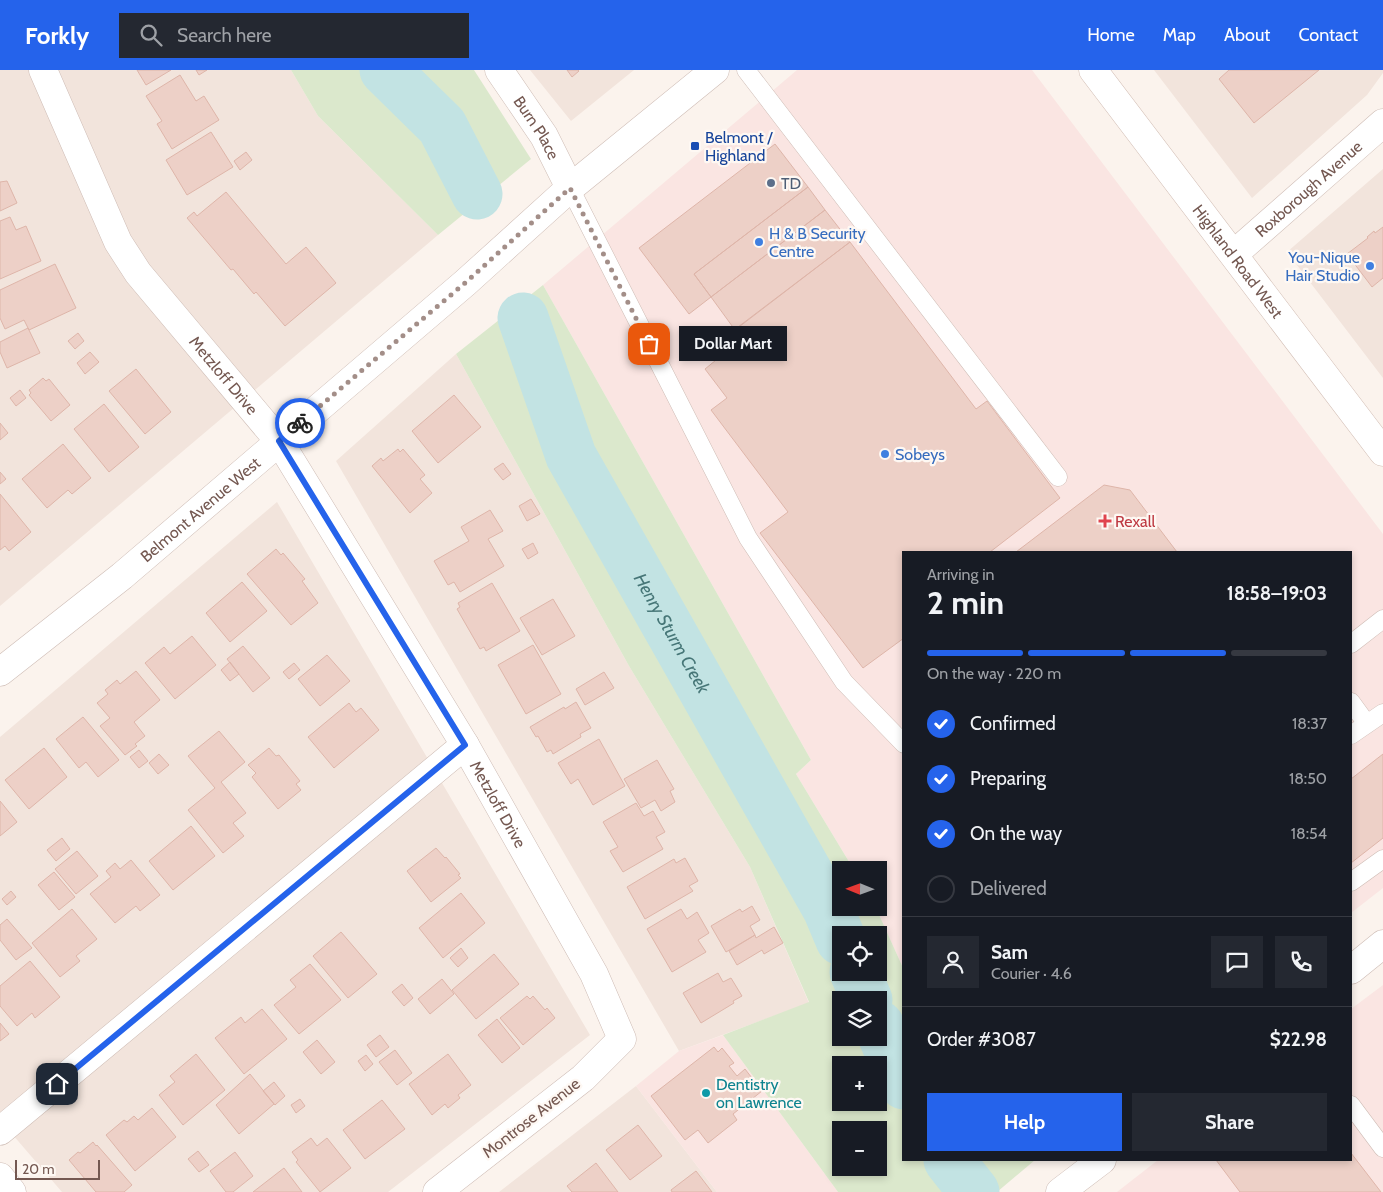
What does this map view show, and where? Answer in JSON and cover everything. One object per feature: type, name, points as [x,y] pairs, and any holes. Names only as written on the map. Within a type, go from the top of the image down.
[{"type":"street","name":"Metzloff Drive","points":[[43,70],[118,242],[138,273],[279,441],[465,745],[594,974],[622,1039]]},
{"type":"street","name":"Burn Place","points":[[499,70],[544,136],[570,188]]},
{"type":"street","name":"Belmont Avenue West","points":[[0,672],[122,576],[465,283],[570,188],[715,70]]},
{"type":"street","name":"Highland Road West","points":[[1093,70],[1383,452]]},
{"type":"street","name":"Roxborough Avenue","points":[[1234,254],[1383,123]]},
{"type":"street","points":[[0,1131],[465,745]]},
{"type":"street","points":[[1354,961],[1383,944]]},
{"type":"street","name":"Montrose Avenue","points":[[437,1192],[583,1078],[622,1039]]},
{"type":"street","points":[[1060,1192],[1101,1161]]},
{"type":"street","points":[[0,1177],[12,1192]]},
{"type":"lane","points":[[746,70],[1058,477]]},
{"type":"lane","points":[[570,188],[748,538],[844,682],[902,742]]},
{"type":"lane","points":[[1352,643],[1383,620]]},
{"type":"lane","points":[[1352,703],[1367,724]]},
{"type":"lane","points":[[1352,734],[1383,713]]},
{"type":"lane","points":[[1352,881],[1383,859]]},
{"type":"lane","points":[[1352,1106],[1383,1148]]},
{"type":"shaded area","points":[[0,70],[291,70],[318,116],[438,235],[0,606]]},
{"type":"shaded area","points":[[530,70],[634,70],[571,121]]},
{"type":"shaded area","points":[[797,70],[1032,70],[1383,534],[1383,888],[1352,912],[1352,551],[902,551],[902,966],[887,932],[887,926],[884,926],[880,916],[888,916],[888,861],[849,861],[796,774],[811,760],[543,285]]},
{"type":"shaded area","points":[[1154,70],[1383,70],[1383,73],[1367,95],[1252,198]]},
{"type":"shaded area","points":[[1383,169],[1383,378],[1287,252]]},
{"type":"shaded area","points":[[456,354],[629,666],[750,867],[809,1003],[679,1051],[336,461]]},
{"type":"shaded area","points":[[277,502],[590,1035],[388,1192],[62,1192],[0,1120],[0,737]]},
{"type":"shaded area","points":[[1383,985],[1383,1192],[1117,1192],[1157,1161],[1352,1161],[1352,1008]]},
{"type":"shaded area","points":[[723,1035],[838,1192],[717,1192],[636,1086],[679,1051]]},
{"type":"shaded area","points":[[636,1086],[717,1192],[499,1192]]},
{"type":"green space","points":[[291,70],[474,70],[531,159],[438,235],[318,116]]},
{"type":"green space","points":[[543,285],[811,760],[796,774],[849,861],[832,861],[832,916],[880,916],[884,926],[832,926],[832,981],[887,981],[887,932],[902,966],[902,1161],[1034,1161],[997,1192],[838,1192],[723,1035],[809,1002],[750,867],[629,666],[456,354]]},
{"type":"building","points":[[137,70],[171,70],[146,85]]},
{"type":"building","points":[[196,70],[207,70],[199,75]]},
{"type":"building","points":[[567,70],[578,70],[579,71],[572,77]]},
{"type":"building","points":[[1229,70],[1319,70],[1254,123],[1219,79]]},
{"type":"building","points":[[180,75],[196,101],[204,96],[219,120],[172,149],[157,124],[162,121],[146,96]]},
{"type":"building","points":[[211,132],[233,167],[187,195],[166,160]]},
{"type":"building","points":[[775,144],[808,187],[694,274],[711,297],[689,314],[639,248]]},
{"type":"building","points":[[246,152],[252,160],[240,170],[234,161]]},
{"type":"building","points":[[7,181],[17,203],[0,211],[0,182]]},
{"type":"building","name":"H & B Security Centre","points":[[808,187],[825,210],[711,297],[694,274]]},
{"type":"building","points":[[226,192],[286,264],[306,247],[336,283],[285,326],[256,292],[254,294],[233,269],[231,270],[187,218],[194,212],[197,216]]},
{"type":"building","points":[[825,210],[850,242],[735,330],[711,297]]},
{"type":"building","points":[[10,217],[16,230],[26,226],[41,261],[0,279],[0,221]]},
{"type":"building","name":"You-Nique Hair Studio","points":[[1383,227],[1383,278],[1372,287],[1347,254],[1374,231],[1375,233]]},
{"type":"building","name":"Sobeys","points":[[850,242],[976,409],[987,401],[1060,498],[991,551],[902,551],[902,639],[863,668],[760,533],[788,512],[711,410],[727,398],[705,369],[721,356],[713,346]]},
{"type":"building","points":[[55,264],[76,308],[29,330],[24,320],[5,329],[0,318],[0,290]]},
{"type":"building","points":[[28,328],[40,353],[7,368],[0,352],[0,342]]},
{"type":"building","points":[[78,333],[84,341],[75,349],[68,341]]},
{"type":"building","points":[[90,352],[99,362],[85,374],[77,363]]},
{"type":"building","points":[[136,369],[171,412],[145,434],[109,391]]},
{"type":"building","points":[[43,378],[46,381],[49,379],[70,405],[51,421],[29,395],[31,393],[29,390]]},
{"type":"building","points":[[20,390],[26,398],[16,406],[10,398]]},
{"type":"building","points":[[454,395],[481,427],[438,463],[412,431]]},
{"type":"building","points":[[104,404],[139,447],[109,472],[74,429]]},
{"type":"building","points":[[0,423],[8,433],[0,440]]},
{"type":"building","points":[[63,444],[91,478],[72,494],[68,490],[47,508],[22,479]]},
{"type":"building","points":[[398,449],[400,452],[403,449],[425,475],[420,479],[432,493],[410,513],[372,466],[381,458],[383,461]]},
{"type":"building","points":[[503,463],[511,474],[503,480],[494,469]]},
{"type":"building","points":[[0,472],[6,479],[0,484]]},
{"type":"building","name":"Rexall","points":[[1104,485],[1130,490],[1176,551],[1017,551]]},
{"type":"building","points":[[0,494],[31,532],[9,551],[5,546],[0,550]]},
{"type":"building","points":[[531,499],[540,514],[527,521],[519,506]]},
{"type":"building","points":[[490,510],[503,531],[488,539],[504,566],[460,592],[454,582],[448,585],[434,561],[469,541],[461,527]]},
{"type":"building","points":[[533,543],[538,553],[528,559],[522,549]]},
{"type":"building","points":[[276,549],[281,555],[283,553],[305,579],[302,581],[318,603],[291,625],[247,574]]},
{"type":"building","points":[[242,582],[267,611],[230,642],[206,613]]},
{"type":"building","points":[[492,583],[520,631],[486,651],[484,647],[480,649],[457,609],[460,607],[458,603]]},
{"type":"building","points":[[553,599],[575,636],[542,655],[520,618]]},
{"type":"building","points":[[192,636],[216,665],[175,699],[145,663],[164,647],[170,654]]},
{"type":"building","points":[[533,645],[561,694],[526,714],[498,665]]},
{"type":"building","points":[[243,646],[270,678],[253,692],[227,659]]},
{"type":"building","points":[[327,655],[350,681],[320,706],[298,679]]},
{"type":"building","points":[[230,662],[239,674],[230,681],[221,670]]},
{"type":"building","points":[[294,663],[300,670],[289,679],[283,672]]},
{"type":"building","points":[[136,671],[160,700],[134,722],[145,736],[135,744],[137,746],[125,755],[100,726],[110,718],[97,703],[108,694],[105,690],[117,680],[120,684]]},
{"type":"building","points":[[604,672],[614,688],[585,705],[576,689]]},
{"type":"building","points":[[576,702],[591,728],[580,734],[581,737],[553,754],[551,750],[547,752],[538,736],[536,737],[530,727]]},
{"type":"building","points":[[349,703],[356,712],[361,708],[379,730],[334,768],[308,737]]},
{"type":"building","points":[[83,717],[119,760],[98,777],[86,762],[79,768],[56,739]]},
{"type":"building","points":[[219,731],[245,762],[221,782],[246,813],[233,823],[244,836],[223,853],[188,810],[215,788],[188,756]]},
{"type":"building","points":[[599,739],[625,786],[593,805],[578,779],[571,784],[558,763]]},
{"type":"building","points":[[44,748],[67,777],[29,809],[5,780]]},
{"type":"building","points":[[269,748],[276,756],[279,755],[300,781],[296,784],[301,790],[278,809],[252,777],[256,773],[248,765]]},
{"type":"building","points":[[139,750],[148,761],[139,768],[130,757]]},
{"type":"building","points":[[159,754],[169,765],[158,774],[149,763]]},
{"type":"building","points":[[1383,754],[1383,838],[1352,862],[1352,778]]},
{"type":"building","points":[[657,760],[674,789],[670,791],[675,802],[661,811],[655,800],[641,808],[624,779]]},
{"type":"building","points":[[0,801],[17,822],[0,836]]},
{"type":"building","points":[[636,803],[644,816],[653,811],[665,832],[656,837],[663,849],[623,872],[610,851],[618,847],[603,822]]},
{"type":"building","points":[[191,826],[215,856],[173,890],[149,861]]},
{"type":"building","points":[[62,838],[70,849],[56,861],[47,850]]},
{"type":"building","points":[[436,848],[446,857],[460,874],[458,875],[461,878],[431,902],[407,871]]},
{"type":"building","points":[[77,851],[98,876],[76,894],[55,869]]},
{"type":"building","points":[[685,858],[698,881],[689,886],[693,891],[645,919],[627,887],[674,859],[676,863]]},
{"type":"building","points":[[131,860],[160,895],[140,911],[136,906],[115,923],[90,894],[111,877],[106,871],[115,863],[120,869]]},
{"type":"building","points":[[54,872],[75,897],[59,910],[38,885]]},
{"type":"building","points":[[11,891],[16,897],[7,905],[2,899]]},
{"type":"building","points":[[461,893],[485,923],[443,958],[419,928]]},
{"type":"building","points":[[752,906],[760,920],[750,926],[755,935],[726,952],[711,926],[740,909],[742,912]]},
{"type":"building","points":[[72,909],[97,939],[76,956],[80,961],[60,977],[32,943]]},
{"type":"building","points":[[681,909],[687,919],[697,912],[709,933],[698,940],[706,952],[672,972],[647,929]]},
{"type":"building","points":[[7,919],[32,948],[16,960],[0,940],[0,925]]},
{"type":"building","points":[[774,927],[783,943],[764,954],[762,950],[737,965],[729,951],[755,935],[756,938]]},
{"type":"building","points":[[341,932],[377,974],[348,998],[313,956]]},
{"type":"building","points":[[461,948],[468,958],[458,967],[450,958]]},
{"type":"building","points":[[494,954],[519,984],[476,1019],[452,990]]},
{"type":"building","points":[[30,961],[60,997],[35,1018],[32,1013],[17,1026],[0,1006],[0,986]]},
{"type":"building","points":[[310,964],[341,1000],[299,1034],[274,1005],[296,987],[290,980]]},
{"type":"building","points":[[718,973],[723,982],[731,978],[742,996],[701,1023],[683,993]]},
{"type":"building","points":[[442,979],[454,994],[430,1014],[418,999]]},
{"type":"building","points":[[402,984],[413,998],[404,1006],[392,992]]},
{"type":"building","points":[[527,996],[530,999],[533,996],[555,1018],[523,1045],[500,1018]]},
{"type":"building","points":[[262,1009],[287,1039],[244,1074],[215,1038],[241,1017],[245,1023]]},
{"type":"building","points":[[497,1019],[520,1048],[502,1063],[478,1035]]},
{"type":"building","points":[[0,1023],[9,1034],[0,1041]]},
{"type":"building","points":[[380,1035],[389,1047],[376,1057],[367,1045]]},
{"type":"building","points":[[317,1040],[335,1062],[321,1074],[303,1052]]},
{"type":"building","name":"Dentistry on Lawrence","points":[[714,1047],[718,1052],[722,1048],[734,1063],[729,1066],[737,1076],[745,1069],[762,1091],[733,1114],[737,1120],[708,1143],[698,1130],[685,1140],[651,1096]]},
{"type":"building","points":[[395,1050],[412,1073],[397,1085],[379,1062]]},
{"type":"building","points":[[196,1054],[225,1090],[183,1125],[159,1095],[175,1082],[170,1076]]},
{"type":"building","points":[[448,1054],[471,1085],[458,1095],[460,1098],[448,1108],[445,1104],[432,1115],[409,1084]]},
{"type":"building","points":[[366,1055],[373,1064],[365,1071],[358,1061]]},
{"type":"building","points":[[250,1074],[274,1104],[239,1134],[216,1105]]},
{"type":"building","points":[[274,1082],[285,1096],[275,1105],[263,1091]]},
{"type":"building","points":[[300,1099],[305,1106],[296,1113],[291,1105]]},
{"type":"building","points":[[382,1100],[405,1129],[365,1159],[343,1130]]},
{"type":"building","points":[[152,1108],[176,1137],[135,1171],[106,1135],[124,1120],[127,1122],[134,1116],[138,1120]]},
{"type":"building","points":[[638,1125],[662,1156],[630,1180],[606,1150]]},
{"type":"building","points":[[311,1138],[317,1146],[327,1138],[351,1168],[320,1192],[296,1162],[298,1160],[292,1152]]},
{"type":"building","points":[[93,1142],[132,1185],[124,1192],[96,1192],[69,1160]]},
{"type":"building","points":[[198,1151],[209,1165],[199,1172],[188,1159]]},
{"type":"building","points":[[235,1152],[253,1176],[233,1192],[226,1192],[210,1171]]},
{"type":"building","points":[[1352,1154],[1381,1192],[1240,1192],[1217,1161],[1352,1161]]},
{"type":"building","points":[[596,1163],[618,1192],[572,1192],[567,1186]]},
{"type":"building","points":[[284,1168],[302,1192],[253,1192]]},
{"type":"building","points":[[696,1171],[712,1192],[672,1192],[671,1190]]},
{"type":"waterway","name":"Henry Sturm Creek","points":[[385,70],[442,126],[477,194]]},
{"type":"waterway","name":"Henry Sturm Creek","points":[[523,318],[571,456],[828,909],[835,926]]},
{"type":"waterway","name":"Henry Sturm Creek","points":[[859,981],[863,991]]},
{"type":"waterway","name":"Henry Sturm Creek","points":[[887,1045],[902,1079]]},
{"type":"waterway","name":"Henry Sturm Creek","points":[[950,1161],[974,1192]]},
{"type":"way so far","points":[[300,423],[465,283],[570,188],[649,344]]},
{"type":"place","name":"Belmont / Highland","points":[[695,146]]},
{"type":"place","name":"TD","points":[[771,183]]},
{"type":"place","name":"H & B Security Centre","points":[[759,242]]},
{"type":"place","name":"You-Nique Hair Studio","points":[[1370,266]]},
{"type":"place","name":"Dollar Mart","points":[[649,344]]},
{"type":"place","name":"Sobeys","points":[[885,454]]},
{"type":"place","name":"Rexall","points":[[1105,521]]},
{"type":"place","name":"Dentistry on Lawrence","points":[[706,1093]]},
{"type":"route","points":[[57,1084],[465,745],[279,441],[300,423]]}]
